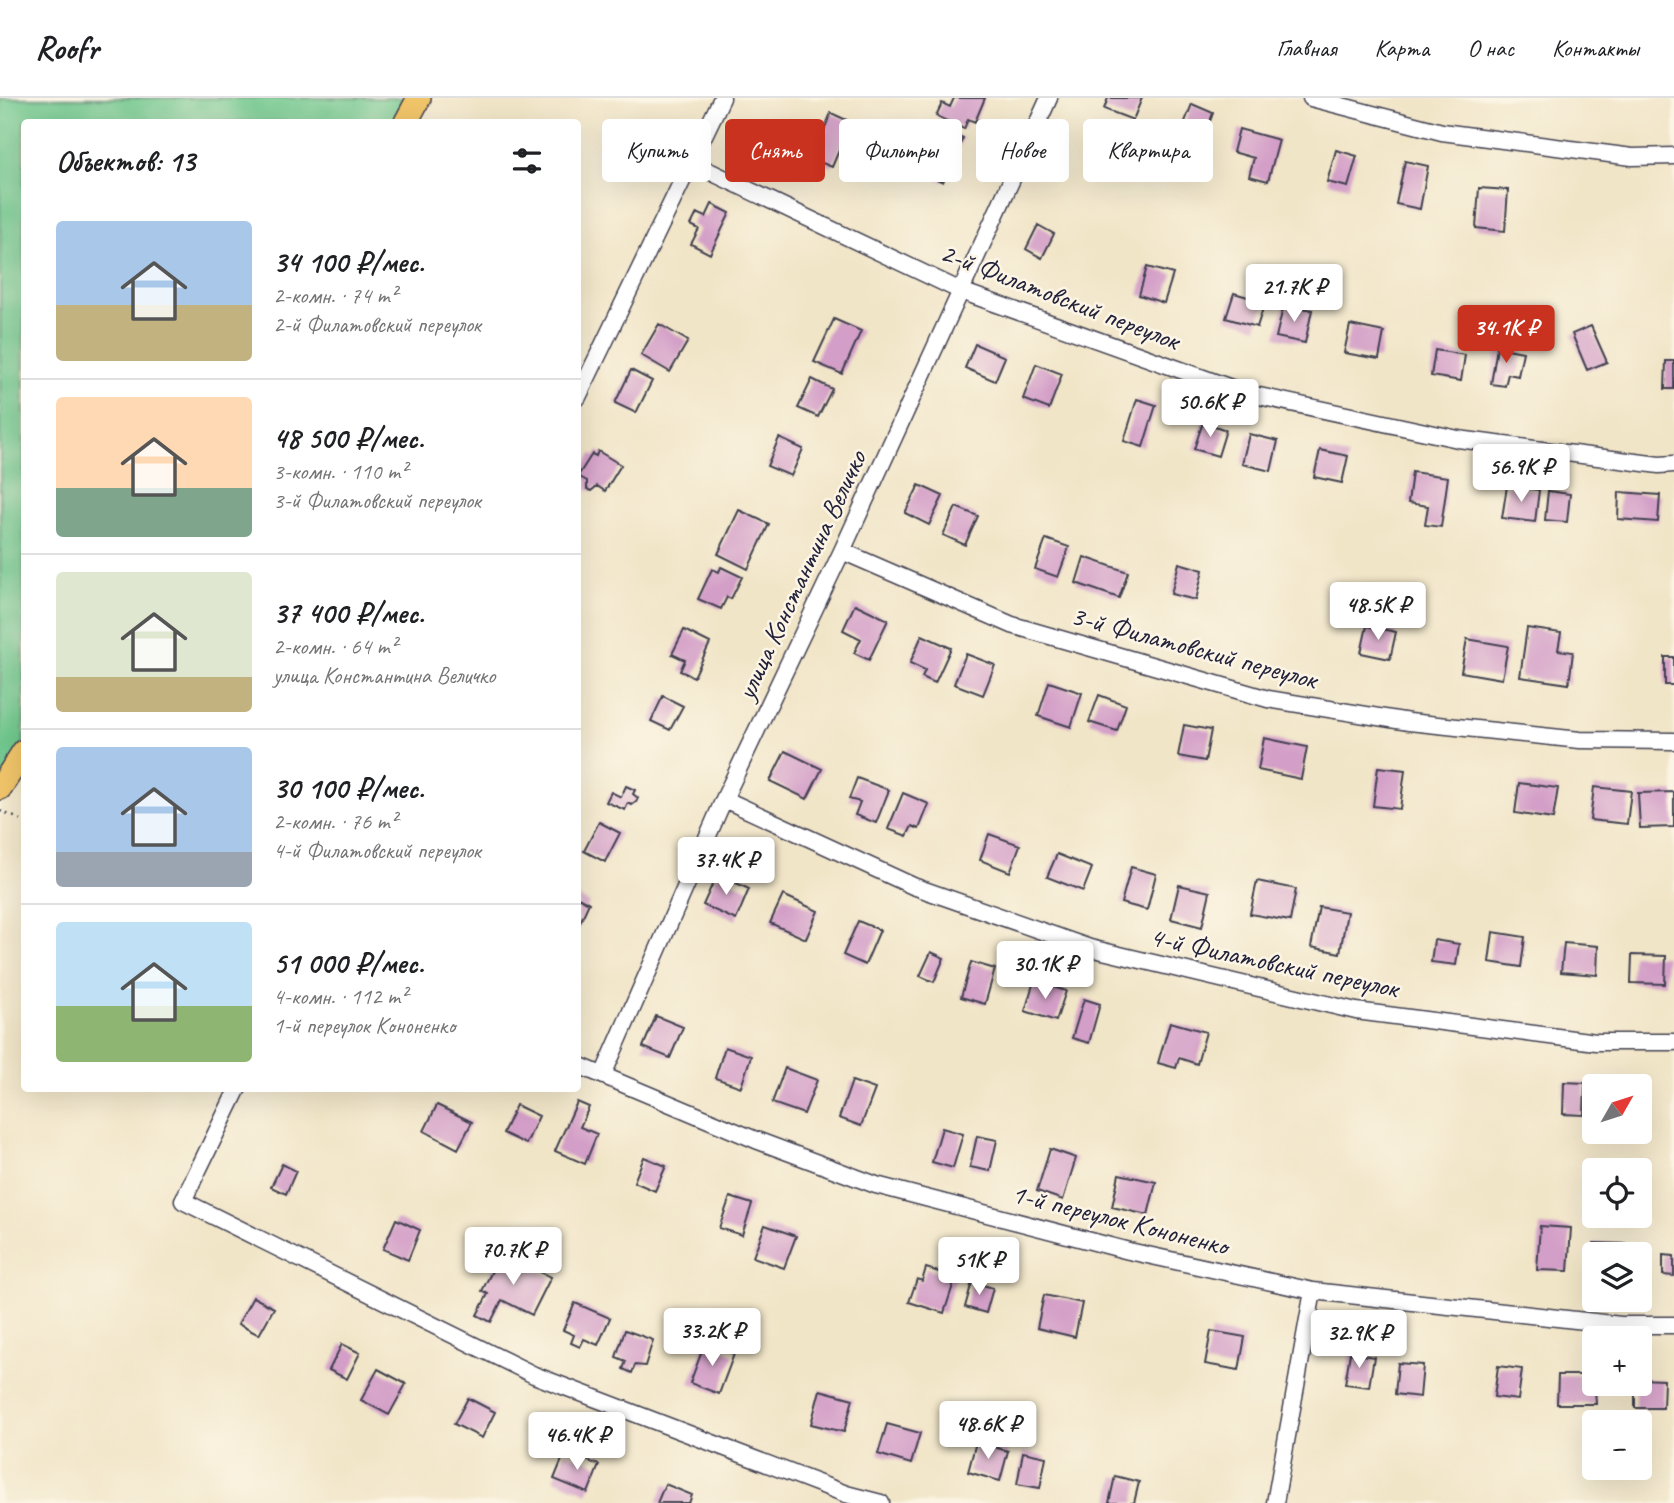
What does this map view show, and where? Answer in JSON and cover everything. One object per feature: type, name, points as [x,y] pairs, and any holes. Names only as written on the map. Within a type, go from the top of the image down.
[{"type":"highway","points":[[408,119],[419,98]]},
{"type":"highway","points":[[0,788],[21,756]]},
{"type":"street","points":[[711,122],[722,98]]},
{"type":"street","name":"улица Константина Величко","points":[[603,1075],[724,799],[842,551],[1049,98]]},
{"type":"street","points":[[1311,98],[1442,132],[1632,158],[1674,156]]},
{"type":"street","name":"2-й Филатовский переулок","points":[[711,172],[961,291],[1245,393],[1458,439],[1659,465],[1674,464]]},
{"type":"street","points":[[581,391],[683,182]]},
{"type":"street","name":"3-й Филатовский переулок","points":[[842,551],[1012,625],[1268,699],[1409,722],[1580,740],[1674,741]]},
{"type":"street","name":"4-й Филатовский переулок","points":[[724,799],[913,886],[1090,948],[1356,1011],[1596,1042],[1674,1042]]},
{"type":"street","name":"1-й переулок Кононенко","points":[[581,1066],[757,1140],[876,1185],[1129,1251],[1313,1291],[1620,1325],[1674,1325]]},
{"type":"street","points":[[236,1092],[183,1201],[534,1375],[846,1494],[881,1503]]},
{"type":"street","points":[[1275,1503],[1313,1291]]},
{"type":"path","points":[[0,811],[21,820]]},
{"type":"green space","points":[[0,98],[419,98],[408,119],[21,119],[21,756],[0,788]]},
{"type":"building","points":[[954,98],[985,98],[975,122],[968,119],[964,129],[962,119],[942,119],[936,116],[942,103],[950,107]]},
{"type":"building","points":[[1108,98],[1142,98],[1133,119],[1104,109]]},
{"type":"building","points":[[1192,104],[1213,113],[1211,119],[1186,119]]},
{"type":"building","points":[[831,113],[844,119],[839,119],[839,150],[832,167],[825,164],[825,128]]},
{"type":"building","points":[[1239,129],[1279,140],[1268,181],[1249,176],[1254,158],[1233,152]]},
{"type":"building","points":[[1336,150],[1357,156],[1348,187],[1327,182]]},
{"type":"building","points":[[1405,161],[1428,166],[1420,209],[1396,204]]},
{"type":"building","points":[[1479,188],[1508,190],[1505,231],[1476,228]]},
{"type":"building","points":[[712,204],[730,213],[710,254],[691,244],[699,229],[691,225],[697,213],[706,217]]},
{"type":"building","points":[[1038,225],[1054,234],[1042,258],[1026,249]]},
{"type":"building","points":[[1147,267],[1173,274],[1164,303],[1139,295]]},
{"type":"building","points":[[1234,293],[1265,302],[1257,327],[1226,318]]},
{"type":"building","points":[[1284,304],[1312,310],[1305,343],[1276,337]]},
{"type":"building","points":[[834,319],[861,331],[842,374],[814,362]]},
{"type":"building","points":[[659,324],[688,341],[670,372],[641,355]]},
{"type":"building","points":[[1350,325],[1384,332],[1379,359],[1344,353]]},
{"type":"building","points":[[1591,326],[1607,362],[1587,370],[1572,334]]},
{"type":"building","points":[[975,344],[1005,357],[995,381],[965,368]]},
{"type":"building","points":[[1497,347],[1523,352],[1518,376],[1508,374],[1505,386],[1491,384]]},
{"type":"building","points":[[1435,350],[1465,355],[1461,381],[1431,376]]},
{"type":"building","points":[[1666,361],[1674,361],[1674,389],[1665,389]]},
{"type":"building","points":[[1036,364],[1062,374],[1049,409],[1023,399]]},
{"type":"building","points":[[631,370],[652,381],[636,413],[615,403]]},
{"type":"building","points":[[812,379],[832,389],[818,417],[798,408]]},
{"type":"building","points":[[1137,399],[1156,405],[1143,447],[1124,441]]},
{"type":"building","points":[[1203,422],[1226,430],[1218,456],[1194,449]]},
{"type":"building","points":[[1249,434],[1278,441],[1271,471],[1242,464]]},
{"type":"building","points":[[779,438],[803,449],[791,476],[767,466]]},
{"type":"building","points":[[1320,450],[1348,456],[1342,483],[1314,477]]},
{"type":"building","points":[[598,451],[621,465],[605,491],[597,486],[591,491],[587,489],[587,481],[581,478],[581,471],[592,454],[596,456]]},
{"type":"building","points":[[1412,472],[1448,477],[1441,527],[1425,525],[1428,506],[1408,503]]},
{"type":"building","points":[[919,485],[943,496],[929,525],[905,513]]},
{"type":"building","points":[[1507,486],[1539,490],[1535,522],[1502,518]]},
{"type":"building","points":[[1548,491],[1570,494],[1567,522],[1545,520]]},
{"type":"building","points":[[1619,492],[1660,495],[1658,522],[1618,519]]},
{"type":"building","points":[[956,507],[978,516],[965,545],[943,535]]},
{"type":"building","points":[[739,510],[769,524],[748,569],[718,554]]},
{"type":"building","points":[[1046,539],[1069,547],[1058,577],[1035,569]]},
{"type":"building","points":[[1084,557],[1128,572],[1119,598],[1076,583]]},
{"type":"building","points":[[1179,563],[1203,570],[1196,600],[1171,594]]},
{"type":"building","points":[[721,567],[742,577],[731,599],[727,597],[721,609],[698,599],[712,569],[719,572]]},
{"type":"building","points":[[855,604],[888,620],[869,660],[854,653],[861,639],[843,630]]},
{"type":"building","points":[[1367,626],[1396,632],[1390,659],[1361,653]]},
{"type":"building","points":[[1527,628],[1561,633],[1558,650],[1573,652],[1569,684],[1520,677]]},
{"type":"building","points":[[684,630],[710,643],[694,677],[680,671],[685,660],[672,654]]},
{"type":"building","points":[[922,635],[951,648],[935,683],[922,677],[925,670],[910,663]]},
{"type":"building","points":[[1467,639],[1508,646],[1502,679],[1461,672]]},
{"type":"building","points":[[966,654],[995,665],[983,695],[954,684]]},
{"type":"building","points":[[1665,657],[1674,657],[1674,685],[1665,685]]},
{"type":"building","points":[[1049,682],[1082,693],[1071,727],[1038,716]]},
{"type":"building","points":[[1099,695],[1126,705],[1117,731],[1089,722]]},
{"type":"building","points":[[663,696],[683,706],[670,730],[651,721]]},
{"type":"building","points":[[1184,725],[1211,730],[1205,761],[1178,756]]},
{"type":"building","points":[[1264,738],[1307,747],[1301,779],[1258,770]]},
{"type":"building","points":[[785,751],[822,769],[807,799],[770,781]]},
{"type":"building","points":[[1378,767],[1405,770],[1400,809],[1373,806]]},
{"type":"building","points":[[857,778],[889,790],[876,823],[855,815],[860,802],[849,799]]},
{"type":"building","points":[[1519,783],[1558,788],[1553,819],[1515,813]]},
{"type":"building","points":[[626,786],[635,790],[633,794],[638,798],[636,802],[632,805],[628,803],[625,810],[606,802],[611,792],[621,797]]},
{"type":"building","points":[[1594,787],[1631,791],[1627,824],[1590,820]]},
{"type":"building","points":[[1674,792],[1674,827],[1640,828],[1638,793]]},
{"type":"building","points":[[903,793],[929,804],[919,829],[912,826],[907,836],[888,829]]},
{"type":"building","points":[[599,822],[620,833],[605,862],[584,851]]},
{"type":"building","points":[[989,834],[1020,845],[1010,872],[980,860]]},
{"type":"building","points":[[1057,854],[1092,868],[1083,891],[1047,877]]},
{"type":"building","points":[[1131,867],[1156,874],[1147,910],[1121,903]]},
{"type":"building","points":[[717,874],[749,889],[736,920],[703,905]]},
{"type":"building","points":[[1257,881],[1296,889],[1290,921],[1250,914]]},
{"type":"building","points":[[1179,885],[1210,892],[1202,927],[1171,919]]},
{"type":"building","points":[[783,895],[818,911],[806,939],[770,923]]},
{"type":"building","points":[[581,899],[589,903],[581,920]]},
{"type":"building","points":[[1319,907],[1347,912],[1340,953],[1311,947]]},
{"type":"building","points":[[858,921],[880,930],[865,965],[843,955]]},
{"type":"building","points":[[1493,932],[1525,937],[1521,967],[1489,962]]},
{"type":"building","points":[[1434,940],[1459,944],[1456,965],[1431,962]]},
{"type":"building","points":[[1564,943],[1598,946],[1597,975],[1561,972]]},
{"type":"building","points":[[931,952],[944,958],[934,982],[920,976]]},
{"type":"building","points":[[1632,955],[1666,956],[1665,984],[1631,983]]},
{"type":"building","points":[[971,962],[995,969],[985,1004],[961,997]]},
{"type":"building","points":[[1034,981],[1066,991],[1056,1021],[1025,1011]]},
{"type":"building","points":[[1084,999],[1100,1004],[1089,1043],[1072,1038]]},
{"type":"building","points":[[656,1016],[683,1027],[670,1058],[643,1047]]},
{"type":"building","points":[[1170,1022],[1206,1032],[1197,1064],[1179,1058],[1176,1068],[1158,1063]]},
{"type":"building","points":[[725,1047],[751,1056],[741,1087],[715,1078]]},
{"type":"building","points":[[785,1068],[817,1080],[804,1114],[772,1103]]},
{"type":"building","points":[[852,1081],[875,1089],[861,1126],[839,1118]]},
{"type":"building","points":[[1564,1082],[1582,1083],[1582,1115],[1563,1114]]},
{"type":"building","points":[[577,1102],[589,1107],[580,1127],[597,1134],[585,1164],[555,1151]]},
{"type":"building","points":[[437,1105],[472,1122],[458,1149],[424,1131]]},
{"type":"building","points":[[516,1105],[539,1116],[526,1144],[503,1133]]},
{"type":"building","points":[[942,1128],[963,1134],[953,1168],[932,1162]]},
{"type":"building","points":[[977,1136],[997,1140],[990,1171],[970,1167]]},
{"type":"building","points":[[1050,1149],[1076,1158],[1063,1200],[1037,1191]]},
{"type":"building","points":[[644,1157],[666,1166],[655,1191],[634,1182]]},
{"type":"building","points":[[282,1164],[296,1171],[286,1194],[271,1187]]},
{"type":"building","points":[[1119,1174],[1156,1182],[1148,1215],[1112,1207]]},
{"type":"building","points":[[730,1197],[752,1204],[742,1235],[719,1228]]},
{"type":"building","points":[[396,1219],[420,1230],[408,1260],[383,1249]]},
{"type":"building","points":[[765,1225],[796,1236],[784,1268],[753,1257]]},
{"type":"building","points":[[1540,1226],[1571,1228],[1568,1271],[1537,1270]]},
{"type":"building","points":[[501,1253],[551,1277],[532,1315],[502,1300],[491,1322],[477,1315],[488,1294],[482,1291]]},
{"type":"building","points":[[1663,1255],[1674,1256],[1674,1276],[1663,1275]]},
{"type":"building","points":[[926,1268],[939,1272],[940,1268],[957,1273],[944,1313],[909,1302],[917,1279],[922,1281]]},
{"type":"building","points":[[972,1282],[993,1288],[986,1313],[965,1307]]},
{"type":"building","points":[[1044,1295],[1082,1303],[1075,1337],[1037,1328]]},
{"type":"building","points":[[253,1297],[274,1308],[259,1335],[238,1324]]},
{"type":"building","points":[[575,1303],[610,1318],[598,1345],[584,1339],[580,1347],[571,1343],[574,1335],[563,1330]]},
{"type":"building","points":[[625,1330],[653,1340],[645,1366],[635,1365],[632,1373],[623,1369],[626,1361],[616,1357]]},
{"type":"building","points":[[1211,1331],[1245,1337],[1239,1370],[1205,1364]]},
{"type":"building","points":[[705,1343],[734,1354],[719,1394],[690,1383]]},
{"type":"building","points":[[342,1344],[360,1353],[347,1379],[329,1370]]},
{"type":"building","points":[[1350,1353],[1374,1357],[1369,1387],[1345,1384]]},
{"type":"building","points":[[1398,1363],[1423,1365],[1420,1397],[1395,1394]]},
{"type":"building","points":[[1498,1366],[1522,1369],[1518,1400],[1494,1397]]},
{"type":"building","points":[[378,1369],[406,1384],[389,1415],[361,1400]]},
{"type":"building","points":[[1558,1375],[1582,1375],[1582,1396],[1595,1396],[1596,1404],[1557,1404]]},
{"type":"building","points":[[1652,1380],[1664,1380],[1663,1408],[1635,1408],[1635,1396],[1652,1396]]},
{"type":"building","points":[[820,1390],[853,1399],[844,1432],[811,1424]]},
{"type":"building","points":[[468,1398],[495,1412],[482,1438],[454,1424]]},
{"type":"building","points":[[887,1424],[920,1433],[911,1464],[878,1454]]},
{"type":"building","points":[[976,1442],[1008,1451],[1000,1481],[968,1472]]},
{"type":"building","points":[[565,1452],[599,1465],[588,1493],[554,1479]]},
{"type":"building","points":[[1023,1452],[1046,1457],[1040,1488],[1017,1484]]},
{"type":"building","points":[[1115,1476],[1139,1482],[1134,1503],[1109,1503]]},
{"type":"building","points":[[665,1484],[692,1495],[689,1503],[657,1503]]}]
